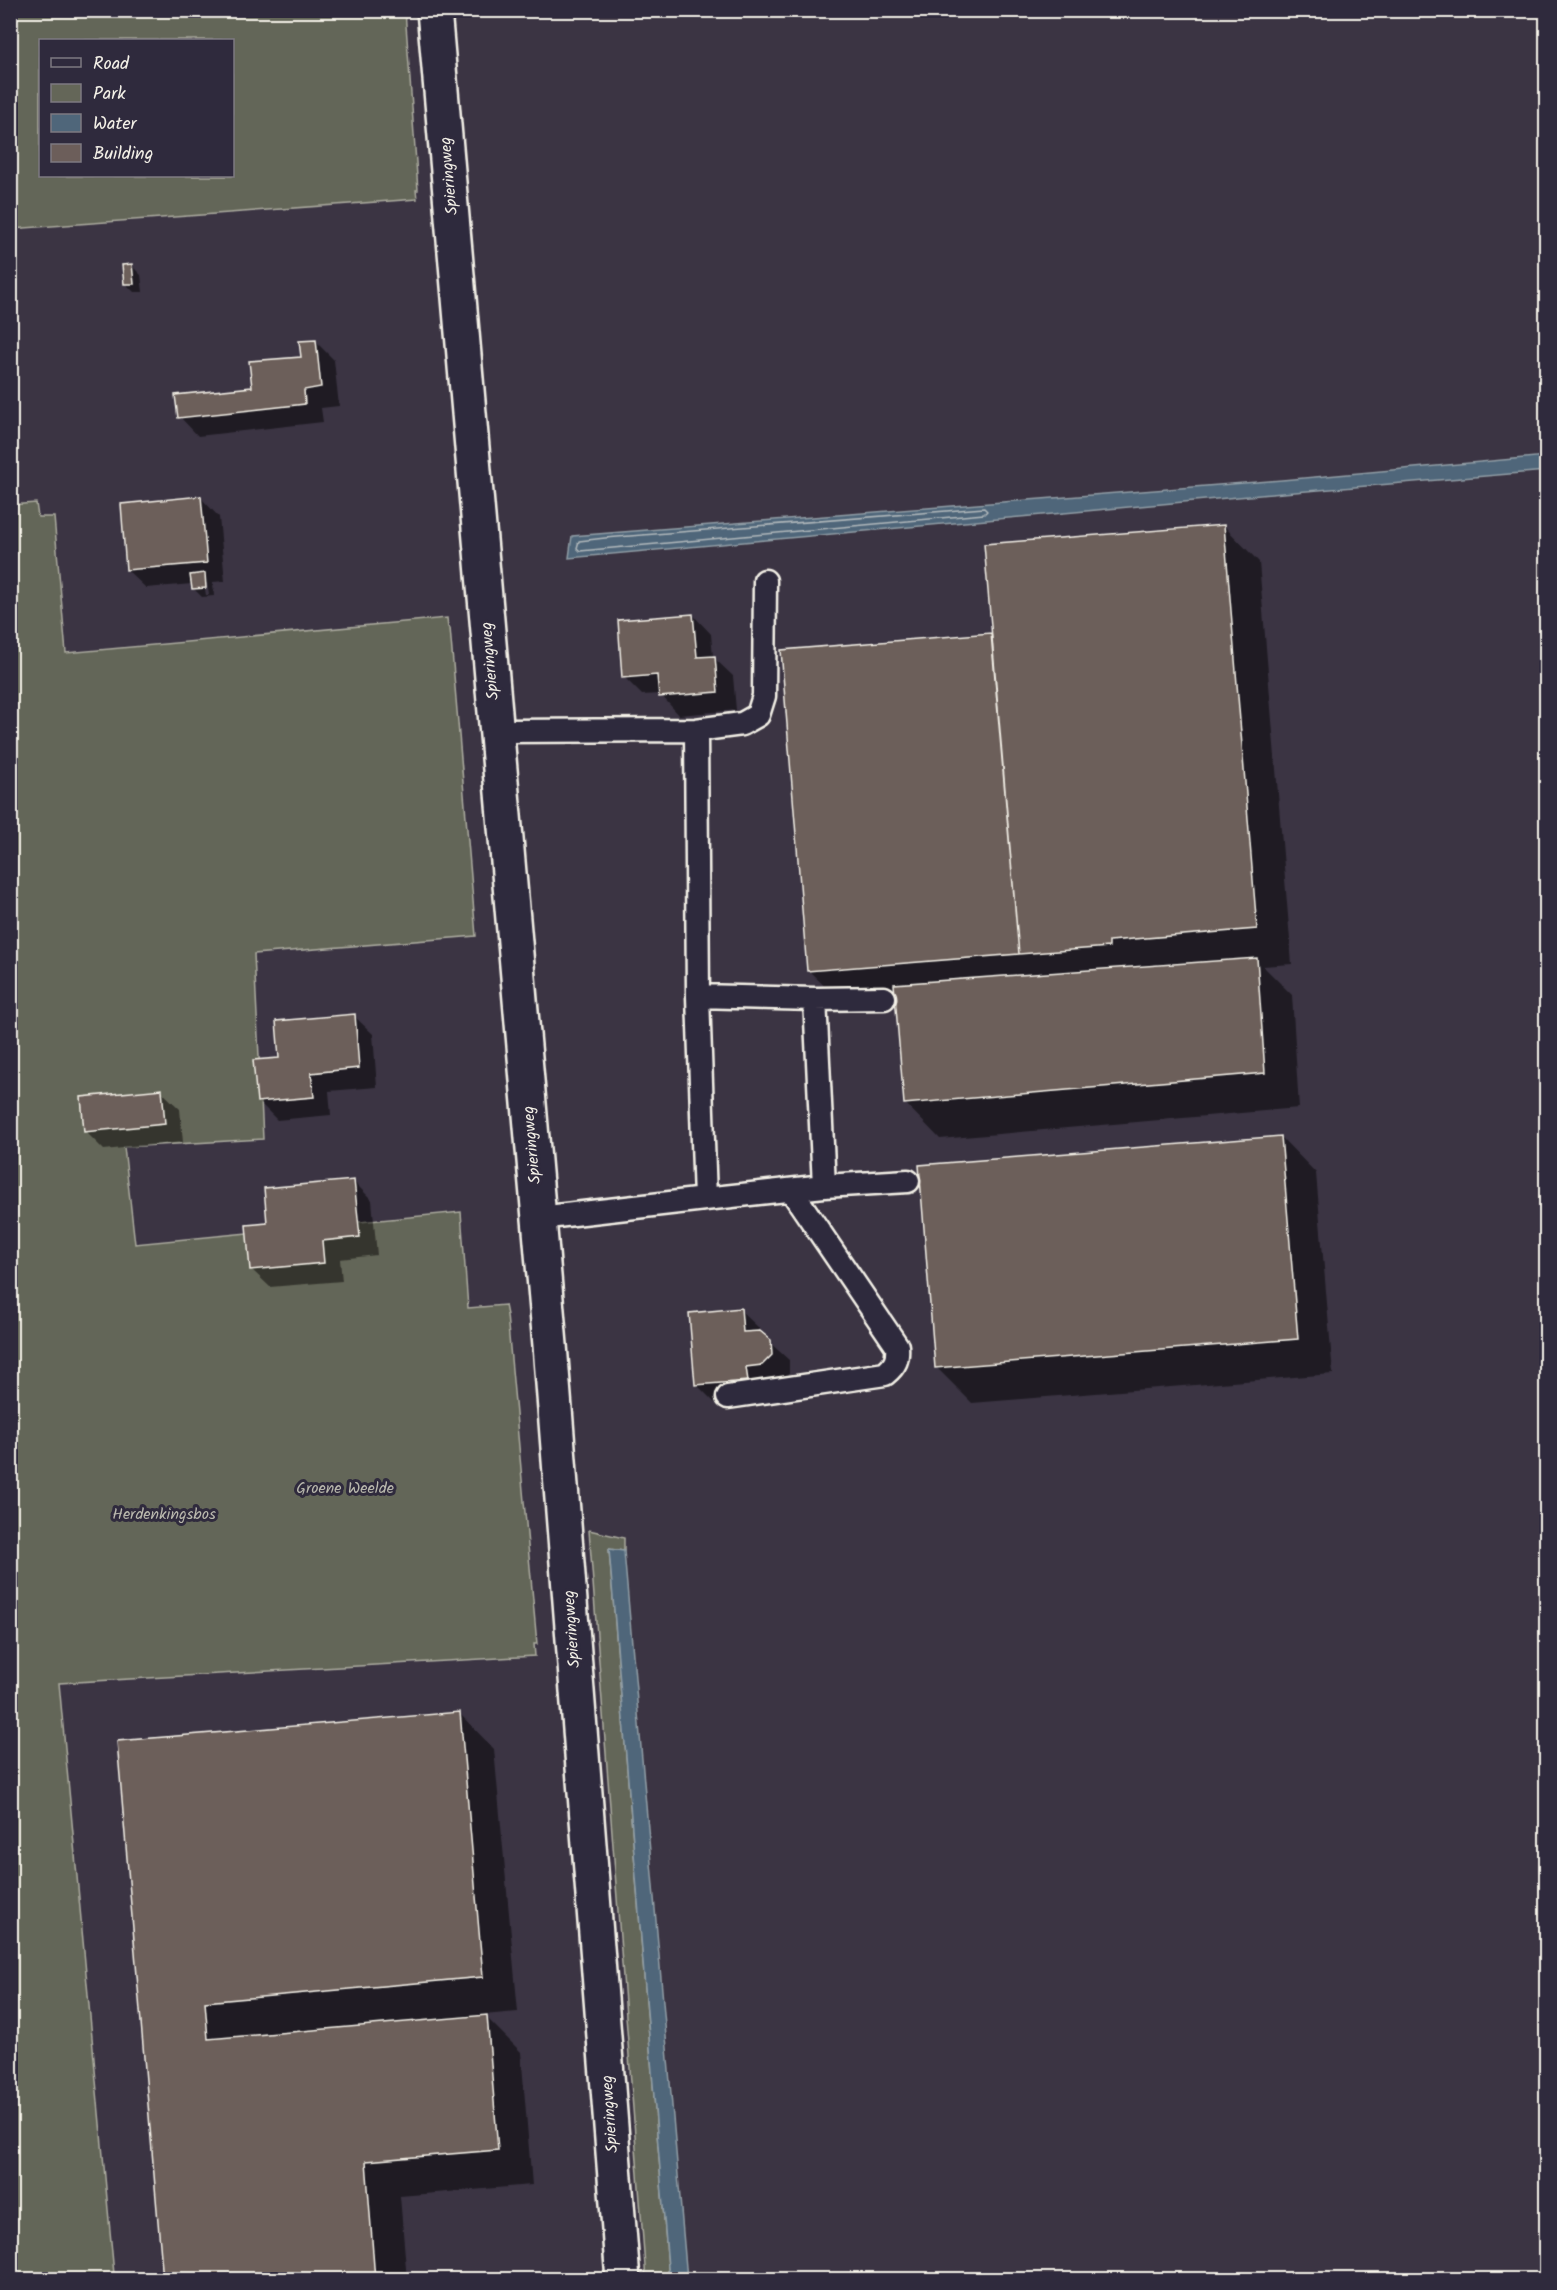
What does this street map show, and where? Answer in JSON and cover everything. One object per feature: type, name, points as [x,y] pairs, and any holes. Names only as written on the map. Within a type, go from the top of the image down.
[{"type":"street","name":"Spieringweg","points":[[434,10],[538,1218],[623,2280]]},
{"type":"lane","points":[[496,731],[696,730],[742,724],[758,715],[764,696],[765,581]]},
{"type":"lane","points":[[696,730],[698,996],[705,1200]]},
{"type":"lane","points":[[698,996],[884,998]]},
{"type":"lane","points":[[814,999],[824,1186]]},
{"type":"lane","points":[[538,1218],[824,1186],[908,1181]]},
{"type":"lane","points":[[728,1397],[885,1374],[893,1368],[898,1359],[897,1346],[791,1190]]},
{"type":"green space","points":[[10,11],[405,11],[417,199],[11,229]]},
{"type":"green space","points":[[36,503],[38,517],[54,517],[66,653],[447,618],[450,628],[476,936],[254,954],[263,1139],[124,1147],[135,1244],[461,1212],[468,1308],[505,1305],[507,1315],[537,1644],[534,1644],[535,1656],[59,1683],[114,2274],[111,2279],[11,2279],[10,505]]},
{"type":"green space","points":[[589,1530],[624,1538],[624,1551],[609,1549],[669,2279],[646,2279]]},
{"type":"water","points":[[1546,456],[1546,471],[569,558],[572,536],[1282,480]]},
{"type":"water","points":[[609,1549],[624,1551],[687,2279],[669,2279]]},
{"type":"building","points":[[132,264],[134,284],[124,284],[122,265]]},
{"type":"building","points":[[316,340],[321,387],[304,390],[305,404],[178,418],[175,395],[252,387],[249,361],[301,357],[299,341]]},
{"type":"building","points":[[201,496],[207,563],[126,570],[121,504]]},
{"type":"building","points":[[1224,525],[1257,929],[1109,941],[1109,947],[1019,954],[984,544]]},
{"type":"building","points":[[205,573],[206,588],[192,589],[190,575]]},
{"type":"building","points":[[693,614],[697,657],[715,656],[718,692],[659,697],[657,675],[622,678],[618,620]]},
{"type":"building","points":[[991,633],[1019,954],[807,971],[781,650]]},
{"type":"building","points":[[1257,958],[1265,1073],[904,1104],[894,984]]},
{"type":"building","points":[[355,1014],[359,1068],[311,1073],[314,1097],[257,1102],[253,1060],[279,1058],[276,1021]]},
{"type":"building","points":[[162,1089],[165,1124],[84,1132],[81,1097]]},
{"type":"building","points":[[1281,1136],[1298,1339],[935,1368],[919,1165]]},
{"type":"building","points":[[354,1180],[360,1237],[322,1241],[324,1263],[250,1270],[246,1225],[267,1223],[264,1188]]},
{"type":"building","points":[[741,1308],[743,1332],[760,1331],[771,1340],[772,1355],[762,1365],[746,1367],[748,1381],[695,1385],[689,1313]]},
{"type":"building","points":[[460,1712],[483,1977],[205,2002],[208,2039],[487,2015],[498,2150],[366,2161],[375,2280],[163,2280],[117,1741]]},
{"type":"park label","name":"Groene Weelde","points":[[345,1488]]},
{"type":"park label","name":"Herdenkingsbos","points":[[164,1514]]}]
